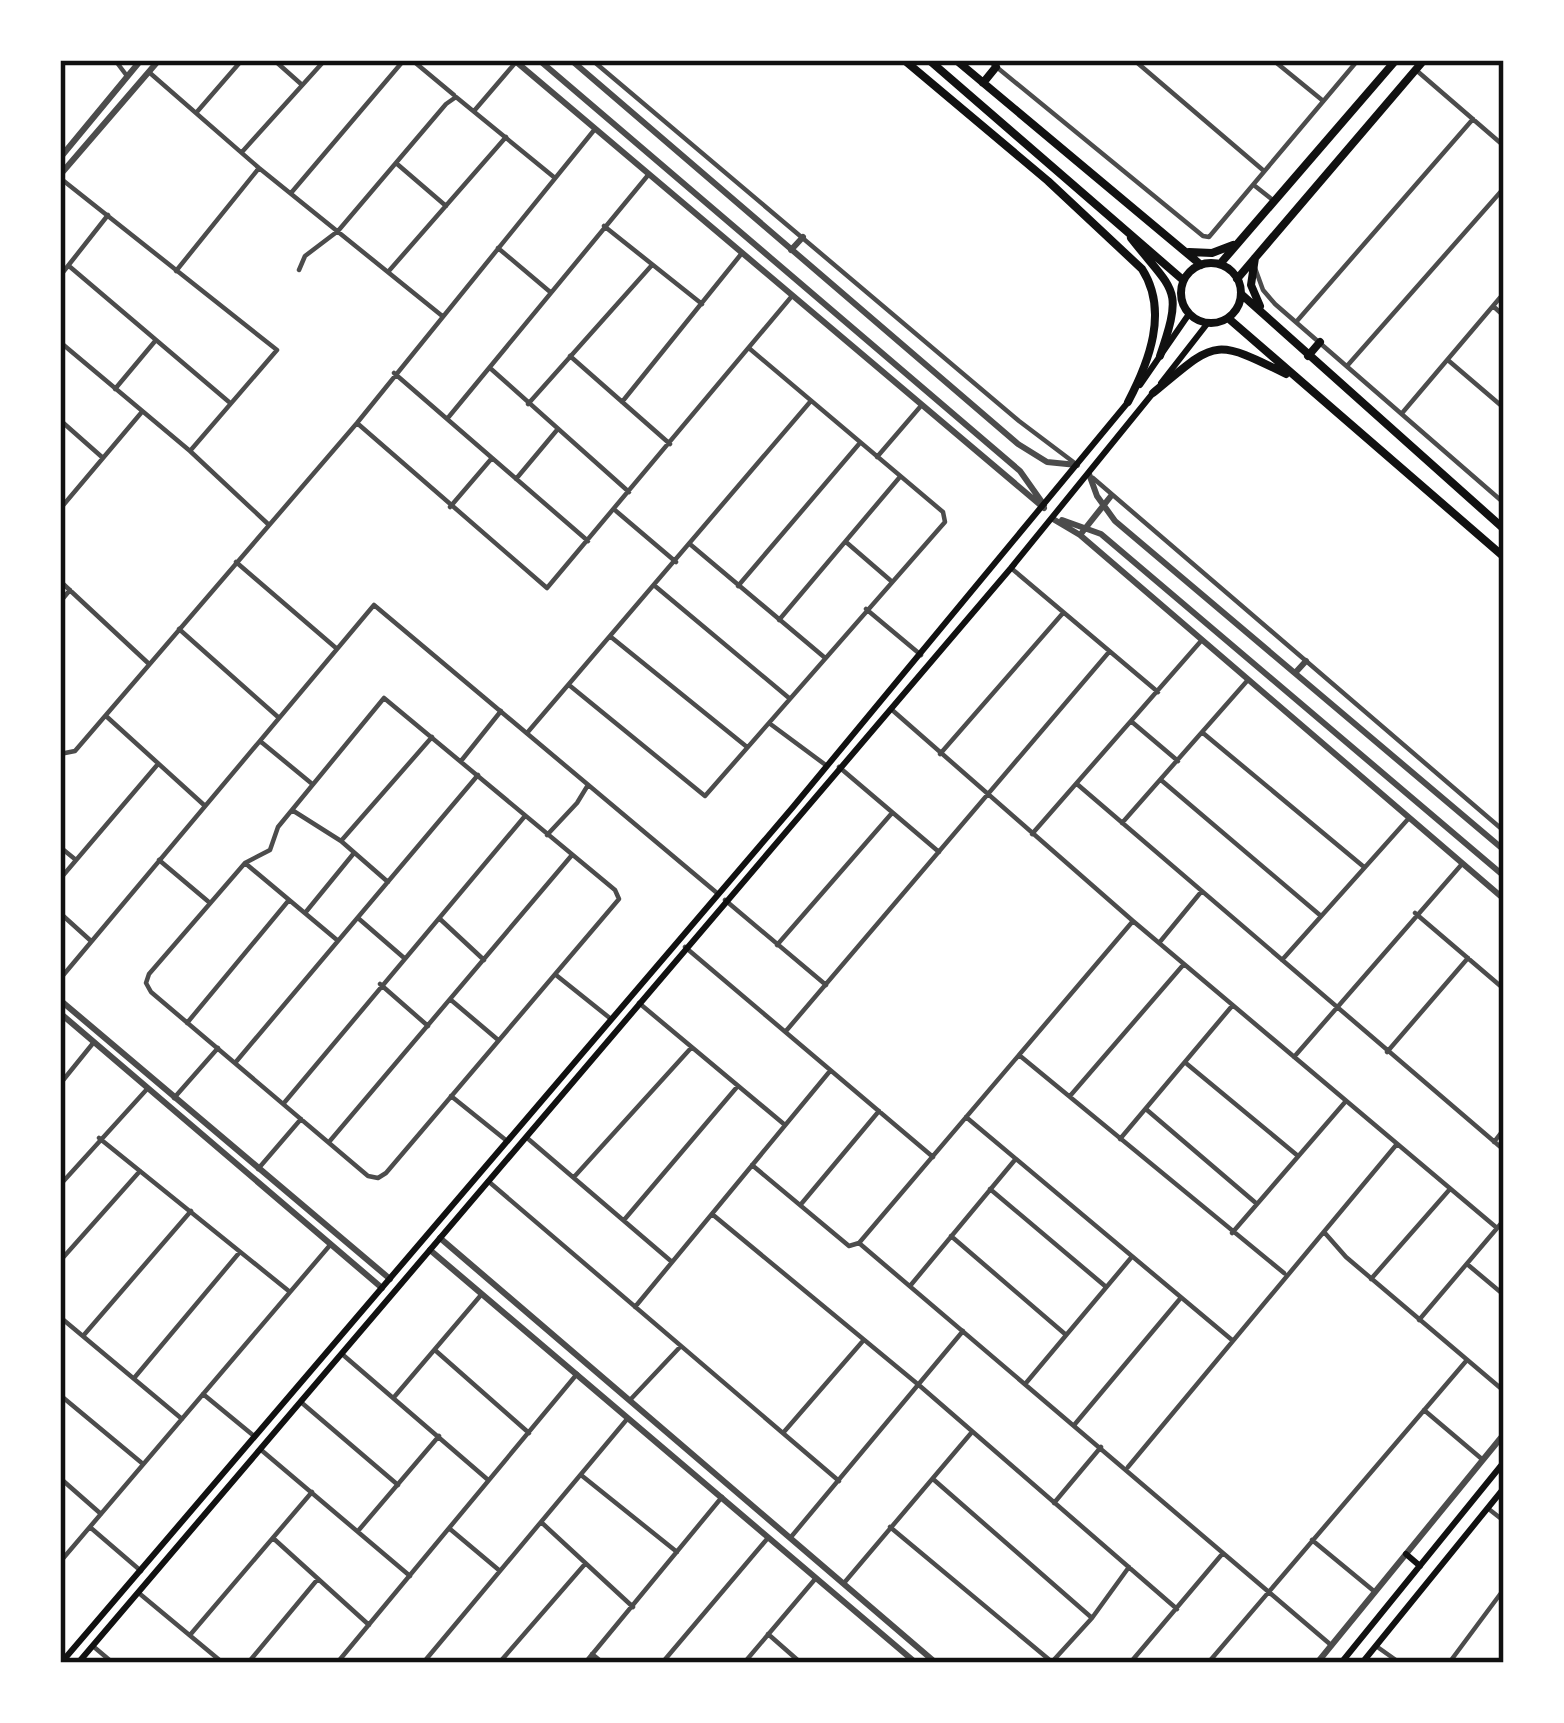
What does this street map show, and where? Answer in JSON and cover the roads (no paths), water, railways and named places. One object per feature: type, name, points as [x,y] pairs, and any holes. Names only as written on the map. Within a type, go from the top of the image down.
[{"type":"main road","points":[[904,60],[1131,255],[1152,284],[1155,319],[1147,366],[1128,402]]},
{"type":"main road","points":[[929,60],[1183,280]]},
{"type":"main road","points":[[956,60],[1201,265],[1220,265],[1237,279],[1241,294],[1270,323],[1504,529]]},
{"type":"main road","points":[[1220,265],[1396,60]]},
{"type":"main road","points":[[1237,279],[1424,60]]},
{"type":"main road","points":[[982,82],[992,63]]},
{"type":"main road","points":[[990,113],[992,135]]},
{"type":"main road","points":[[1115,218],[1172,290],[1174,315],[1160,356]]},
{"type":"main road","points":[[1184,251],[1212,253],[1239,242]]},
{"type":"main road","points":[[1254,260],[1253,294],[1270,323]]},
{"type":"main road","points":[[1201,265],[1183,280],[1180,298],[1189,314],[1207,324]]},
{"type":"main road","points":[[61,1663],[717,892],[839,767],[1053,519],[1207,324],[1228,318],[1241,294]]},
{"type":"main road","points":[[78,1663],[725,900],[827,766],[1045,508],[1189,314]]},
{"type":"main road","points":[[1228,318],[1504,556]]},
{"type":"main road","points":[[1308,356],[1320,342]]},
{"type":"main road","points":[[1153,393],[1196,357],[1215,348],[1232,348],[1300,381]]},
{"type":"main road","points":[[1423,487],[1418,474],[1427,469],[1459,490]]},
{"type":"main road","points":[[936,637],[944,644]]},
{"type":"main road","points":[[571,1067],[579,1074]]},
{"type":"main road","points":[[268,1421],[278,1429]]},
{"type":"main road","points":[[1341,1663],[1504,1462]]},
{"type":"main road","points":[[1362,1663],[1504,1488]]},
{"type":"main road","points":[[1406,1554],[1420,1566]]},
{"type":"street","points":[[115,60],[127,76]]},
{"type":"street","points":[[60,158],[142,60]]},
{"type":"street","points":[[159,60],[60,177],[277,350],[190,451]]},
{"type":"street","points":[[196,113],[242,60]]},
{"type":"street","points":[[274,60],[303,86]]},
{"type":"street","points":[[242,152],[325,60]]},
{"type":"street","points":[[291,193],[408,60],[555,178]]},
{"type":"street","points":[[572,60],[996,424],[1047,462],[1077,465]]},
{"type":"street","points":[[592,60],[1077,465]]},
{"type":"street","points":[[1134,60],[1264,171]]},
{"type":"street","points":[[1273,60],[1322,100]]},
{"type":"street","points":[[992,63],[1203,236],[1213,233],[1358,60]]},
{"type":"street","points":[[474,112],[515,61],[1045,508]]},
{"type":"street","points":[[542,62],[1020,471],[1045,508]]},
{"type":"street","points":[[1416,70],[1504,146]]},
{"type":"street","points":[[149,72],[441,315]]},
{"type":"street","points":[[299,270],[305,256],[338,231],[456,97]]},
{"type":"street","points":[[1297,321],[1473,119]]},
{"type":"street","points":[[60,766],[64,754],[105,715],[356,423],[596,129]]},
{"type":"street","points":[[388,272],[506,137]]},
{"type":"street","points":[[396,163],[446,206]]},
{"type":"street","points":[[176,271],[259,168]]},
{"type":"street","points":[[447,418],[649,174]]},
{"type":"street","points":[[1253,185],[1274,201]]},
{"type":"street","points":[[1347,366],[1504,188]]},
{"type":"street","points":[[60,276],[108,215]]},
{"type":"street","points":[[604,226],[702,304]]},
{"type":"street","points":[[791,250],[802,237]]},
{"type":"street","points":[[498,248],[549,291]]},
{"type":"street","points":[[622,402],[742,253]]},
{"type":"street","points":[[1254,260],[1263,290],[1504,503]]},
{"type":"street","points":[[528,404],[652,265]]},
{"type":"street","points":[[68,266],[229,402]]},
{"type":"street","points":[[770,276],[778,266]]},
{"type":"street","points":[[1401,414],[1504,293]]},
{"type":"street","points":[[356,423],[547,588],[793,296]]},
{"type":"street","points":[[1493,306],[1504,316]]},
{"type":"street","points":[[115,389],[156,340]]},
{"type":"street","points":[[60,342],[190,451],[268,525]]},
{"type":"street","points":[[569,685],[706,796],[890,580],[946,522],[945,515],[901,476],[750,349]]},
{"type":"street","points":[[569,356],[670,444]]},
{"type":"street","points":[[1448,359],[1504,408]]},
{"type":"street","points":[[490,368],[629,492]]},
{"type":"street","points":[[394,374],[588,541]]},
{"type":"street","points":[[527,733],[810,402]]},
{"type":"street","points":[[878,457],[921,406]]},
{"type":"street","points":[[61,506],[141,412]]},
{"type":"street","points":[[60,420],[103,458]]},
{"type":"street","points":[[984,440],[994,436],[996,424]]},
{"type":"street","points":[[516,479],[557,430]]},
{"type":"street","points":[[738,586],[860,443]]},
{"type":"street","points":[[450,507],[492,458]]},
{"type":"street","points":[[1089,474],[1504,831]]},
{"type":"street","points":[[1089,474],[1115,521],[1504,850]]},
{"type":"street","points":[[779,620],[901,476]]},
{"type":"street","points":[[1080,535],[1112,496]]},
{"type":"street","points":[[614,510],[676,562]]},
{"type":"street","points":[[1053,519],[1087,526],[1504,876]]},
{"type":"street","points":[[1053,519],[1080,535],[1504,899]]},
{"type":"street","points":[[846,542],[890,580]]},
{"type":"street","points":[[689,544],[824,657]]},
{"type":"street","points":[[236,562],[337,648]]},
{"type":"street","points":[[1011,568],[1158,692]]},
{"type":"street","points":[[60,581],[148,664]]},
{"type":"street","points":[[655,586],[789,698]]},
{"type":"street","points":[[60,602],[70,590]]},
{"type":"street","points":[[60,979],[374,605],[717,892]]},
{"type":"street","points":[[866,609],[920,655]]},
{"type":"street","points":[[940,754],[1063,613]]},
{"type":"street","points":[[179,629],[278,717]]},
{"type":"street","points":[[611,637],[747,747]]},
{"type":"street","points":[[1032,834],[1201,641]]},
{"type":"street","points":[[786,1031],[1109,652]]},
{"type":"street","points":[[1295,674],[1306,662]]},
{"type":"street","points":[[1122,823],[1247,681]]},
{"type":"street","points":[[1271,701],[1282,688]]},
{"type":"street","points":[[384,698],[432,737],[615,890],[619,899],[378,1178],[368,1176],[146,983],[245,863],[270,850],[278,827],[384,698]]},
{"type":"street","points":[[890,708],[1133,921],[1498,1228]]},
{"type":"street","points":[[461,761],[501,711]]},
{"type":"street","points":[[105,715],[203,806]]},
{"type":"street","points":[[768,722],[827,766]]},
{"type":"street","points":[[1131,722],[1178,760]]},
{"type":"street","points":[[1203,733],[1364,867]]},
{"type":"street","points":[[341,842],[432,737]]},
{"type":"street","points":[[259,740],[311,783]]},
{"type":"street","points":[[60,878],[158,764]]},
{"type":"street","points":[[1390,779],[1402,777],[1404,766]]},
{"type":"street","points":[[839,767],[939,852]]},
{"type":"street","points":[[235,1063],[478,776]]},
{"type":"street","points":[[1161,780],[1321,916]]},
{"type":"street","points":[[1077,784],[1504,1150]]},
{"type":"street","points":[[548,835],[588,785]]},
{"type":"street","points":[[1415,800],[1416,789],[1428,786]]},
{"type":"street","points":[[292,810],[341,842],[388,882]]},
{"type":"street","points":[[777,945],[892,813]]},
{"type":"street","points":[[284,1103],[525,816]]},
{"type":"street","points":[[1282,960],[1409,818]]},
{"type":"street","points":[[60,847],[76,860]]},
{"type":"street","points":[[304,913],[354,853]]},
{"type":"street","points":[[329,1142],[572,855]]},
{"type":"street","points":[[159,860],[209,902]]},
{"type":"street","points":[[245,863],[338,940]]},
{"type":"street","points":[[1294,1057],[1462,864]]},
{"type":"street","points":[[1159,943],[1201,891]]},
{"type":"street","points":[[187,1022],[289,900]]},
{"type":"street","points":[[725,900],[826,985]]},
{"type":"street","points":[[60,913],[91,941]]},
{"type":"street","points":[[1415,913],[1504,989]]},
{"type":"street","points":[[358,917],[404,957]]},
{"type":"street","points":[[438,918],[484,960]]},
{"type":"street","points":[[752,1165],[849,1246],[859,1243],[1133,921]]},
{"type":"street","points":[[685,947],[932,1157]]},
{"type":"street","points":[[1387,1052],[1468,958]]},
{"type":"street","points":[[1069,1097],[1184,964]]},
{"type":"street","points":[[556,975],[610,1019]]},
{"type":"street","points":[[380,984],[428,1026]]},
{"type":"street","points":[[60,1000],[94,1042],[382,1288]]},
{"type":"street","points":[[451,1000],[498,1040]]},
{"type":"street","points":[[639,1003],[785,1125]]},
{"type":"street","points":[[1120,1139],[1233,1006]]},
{"type":"street","points":[[60,1012],[174,1099],[390,1279]]},
{"type":"street","points":[[60,1084],[94,1042]]},
{"type":"street","points":[[174,1099],[218,1048]]},
{"type":"street","points":[[574,1178],[691,1048]]},
{"type":"street","points":[[1019,1055],[1286,1274]]},
{"type":"street","points":[[1185,1063],[1298,1156]]},
{"type":"street","points":[[635,1307],[831,1070]]},
{"type":"street","points":[[624,1220],[738,1086]]},
{"type":"street","points":[[60,1186],[148,1088]]},
{"type":"street","points":[[451,1096],[507,1141]]},
{"type":"street","points":[[1232,1233],[1346,1101]]},
{"type":"street","points":[[1146,1109],[1257,1204]]},
{"type":"street","points":[[800,1205],[879,1111]]},
{"type":"street","points":[[967,1117],[1130,1259],[1232,1340]]},
{"type":"street","points":[[258,1169],[302,1119]]},
{"type":"street","points":[[1494,1142],[1504,1130]]},
{"type":"street","points":[[526,1137],[673,1262]]},
{"type":"street","points":[[99,1138],[290,1292]]},
{"type":"street","points":[[1127,1468],[1397,1144]]},
{"type":"street","points":[[910,1286],[1016,1160]]},
{"type":"street","points":[[60,1261],[140,1171]]},
{"type":"street","points":[[488,1180],[839,1481]]},
{"type":"street","points":[[990,1189],[1106,1288]]},
{"type":"street","points":[[1371,1279],[1450,1189]]},
{"type":"street","points":[[83,1336],[191,1211]]},
{"type":"street","points":[[712,1214],[1177,1609]]},
{"type":"street","points":[[1419,1320],[1504,1220]]},
{"type":"street","points":[[1324,1232],[1371,1279],[1504,1391]]},
{"type":"street","points":[[951,1235],[1066,1335]]},
{"type":"street","points":[[440,1238],[936,1663]]},
{"type":"street","points":[[859,1243],[1331,1645]]},
{"type":"street","points":[[60,1561],[331,1244]]},
{"type":"street","points":[[430,1250],[913,1660],[919,1648]]},
{"type":"street","points":[[135,1377],[241,1251]]},
{"type":"street","points":[[1026,1384],[1130,1259]]},
{"type":"street","points":[[1466,1264],[1504,1295]]},
{"type":"street","points":[[395,1396],[481,1294]]},
{"type":"street","points":[[1075,1425],[1179,1300]]},
{"type":"street","points":[[60,1316],[182,1419]]},
{"type":"street","points":[[791,1538],[963,1331]]},
{"type":"street","points":[[784,1433],[863,1340]]},
{"type":"street","points":[[630,1400],[681,1346]]},
{"type":"street","points":[[436,1351],[529,1433]]},
{"type":"street","points":[[342,1354],[490,1481]]},
{"type":"street","points":[[1208,1663],[1467,1360]]},
{"type":"street","points":[[337,1663],[577,1374]]},
{"type":"street","points":[[203,1394],[254,1436]]},
{"type":"street","points":[[60,1395],[143,1464]]},
{"type":"street","points":[[301,1402],[398,1485]]},
{"type":"street","points":[[1424,1410],[1483,1460]]},
{"type":"street","points":[[423,1663],[628,1418]]},
{"type":"street","points":[[844,1583],[973,1432]]},
{"type":"street","points":[[1317,1663],[1504,1434]]},
{"type":"street","points":[[358,1532],[439,1436]]},
{"type":"street","points":[[1054,1502],[1101,1446]]},
{"type":"street","points":[[260,1449],[410,1576]]},
{"type":"street","points":[[682,1465],[692,1454]]},
{"type":"street","points":[[581,1474],[677,1552]]},
{"type":"street","points":[[60,1478],[101,1514]]},
{"type":"street","points":[[933,1478],[1092,1618]]},
{"type":"street","points":[[190,1635],[312,1492]]},
{"type":"street","points":[[585,1663],[722,1497]]},
{"type":"street","points":[[1487,1508],[1504,1521]]},
{"type":"street","points":[[541,1522],[633,1607]]},
{"type":"street","points":[[90,1527],[141,1571]]},
{"type":"street","points":[[890,1527],[1052,1663],[1129,1567]]},
{"type":"street","points":[[450,1529],[500,1571]]},
{"type":"street","points":[[662,1663],[768,1537]]},
{"type":"street","points":[[273,1538],[369,1625]]},
{"type":"street","points":[[1312,1540],[1375,1592]]},
{"type":"street","points":[[1130,1663],[1224,1552]]},
{"type":"street","points":[[499,1663],[585,1564]]},
{"type":"street","points":[[744,1663],[816,1578]]},
{"type":"street","points":[[248,1663],[318,1579]]},
{"type":"street","points":[[1449,1663],[1504,1589]]},
{"type":"street","points":[[138,1593],[223,1663]]},
{"type":"street","points":[[768,1634],[801,1663]]},
{"type":"street","points":[[93,1646],[112,1663]]},
{"type":"street","points":[[1376,1646],[1400,1663]]},
{"type":"street","points":[[592,1654],[603,1663]]}]
